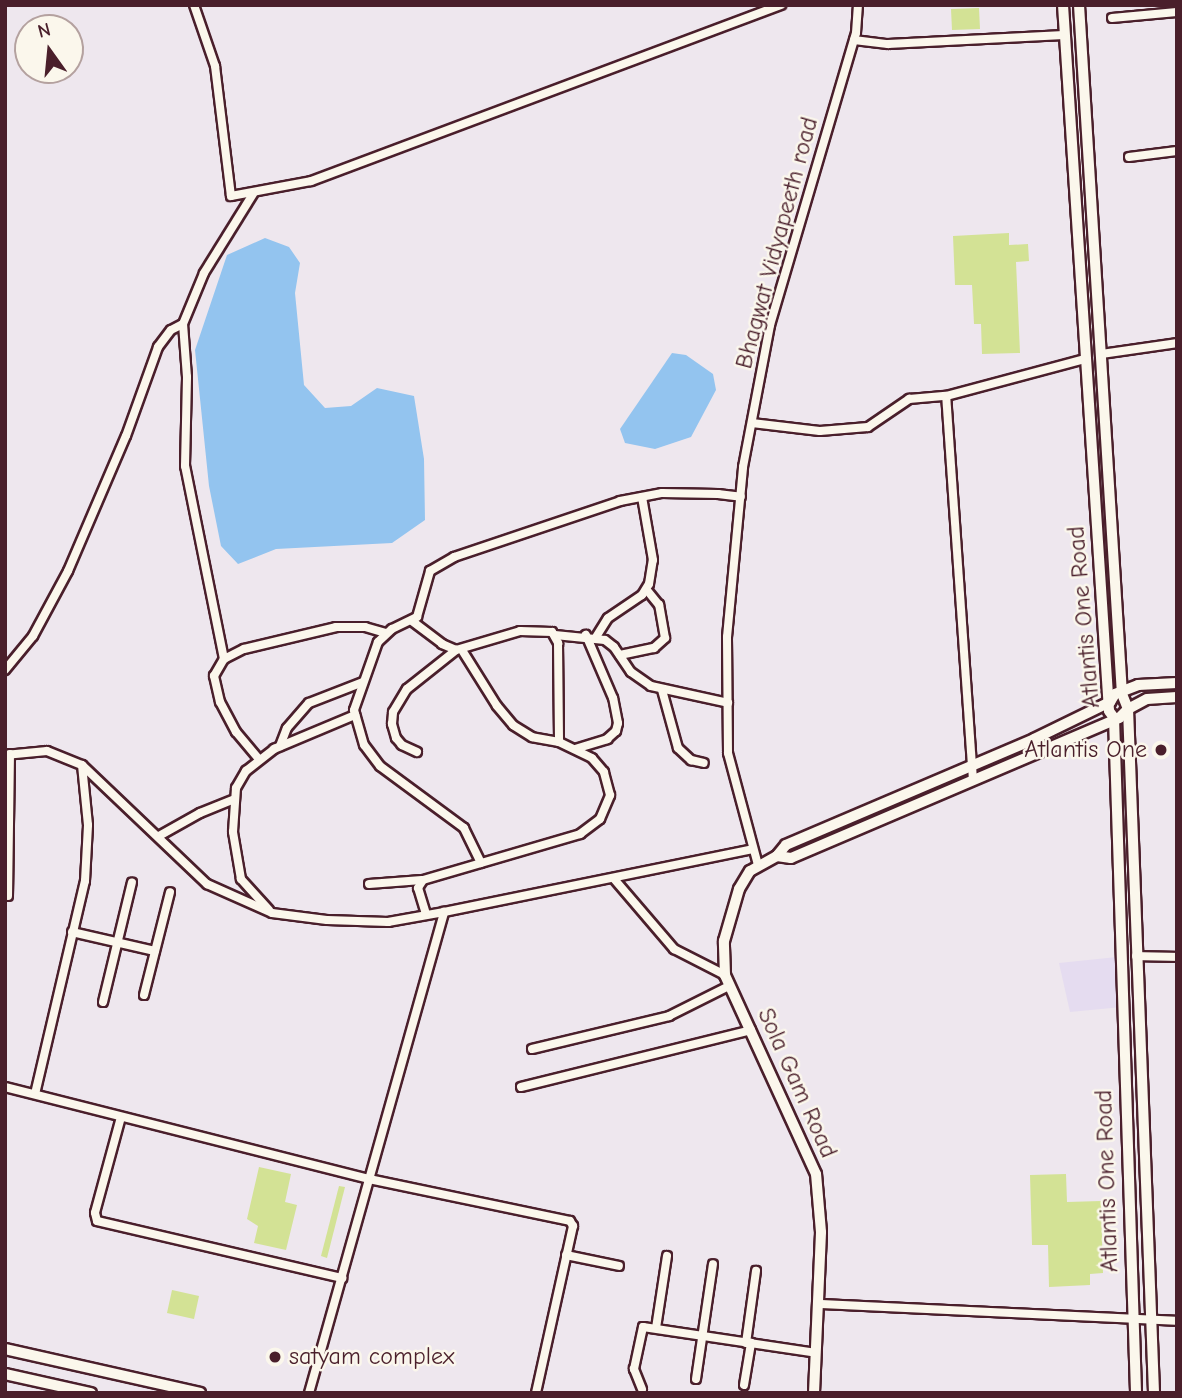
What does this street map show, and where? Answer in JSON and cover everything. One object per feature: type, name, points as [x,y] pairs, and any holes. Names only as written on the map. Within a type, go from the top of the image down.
[{"type":"street","points":[[194,5],[215,66],[231,196],[311,181],[781,5]]},
{"type":"street","name":"Bhagwat Vidyapeeth road","points":[[758,865],[728,752],[727,637],[741,497],[770,326],[854,40],[858,5]]},
{"type":"street","name":"Atlantis One Road","points":[[1063,5],[1109,710],[1114,719],[1136,1393]]},
{"type":"street","name":"Atlantis One Road","points":[[1079,5],[1122,694],[1128,709],[1154,1393]]},
{"type":"street","points":[[1112,18],[1177,12]]},
{"type":"street","points":[[854,40],[888,44],[1064,35]]},
{"type":"street","points":[[1129,157],[1177,151]]},
{"type":"street","points":[[224,659],[186,474],[183,446],[187,377],[183,324],[204,273],[253,194]]},
{"type":"street","points":[[5,670],[33,636],[68,571],[126,436],[159,347],[171,330],[183,324]]},
{"type":"street","points":[[1102,354],[1177,343]]},
{"type":"street","points":[[752,423],[820,431],[868,427],[909,399],[946,396],[1085,359]]},
{"type":"street","points":[[946,396],[973,780]]},
{"type":"street","points":[[481,863],[464,828],[425,802],[372,756],[355,715],[363,682],[378,642],[386,633],[416,617],[430,571],[446,561],[620,501],[697,493],[741,497]]},
{"type":"street","points":[[591,636],[608,618],[647,590],[653,560],[642,497]]},
{"type":"street","points":[[620,655],[654,648],[665,638],[659,605],[647,590]]},
{"type":"street","points":[[369,884],[423,880],[580,834],[600,819],[610,795],[600,764],[575,749],[559,742],[532,737],[513,725],[459,650],[442,644],[412,621]]},
{"type":"street","points":[[258,758],[236,732],[220,702],[214,676],[224,659],[244,649],[335,627],[365,628],[386,633]]},
{"type":"street","points":[[417,752],[402,745],[392,724],[393,712],[407,689],[459,650],[520,631],[548,631],[555,635],[591,636],[604,640],[638,678],[662,690],[728,703]]},
{"type":"street","points":[[555,635],[558,643],[559,742]]},
{"type":"street","points":[[575,749],[607,739],[616,731],[618,723],[613,698],[591,636]]},
{"type":"street","points":[[280,746],[287,728],[309,703],[363,682]]},
{"type":"street","name":"Sola Gam Road","points":[[814,1393],[820,1304],[821,1232],[816,1174],[725,975],[723,957],[732,909],[744,879],[758,865],[777,856],[786,845],[1110,702],[1115,694],[1122,694],[1138,685],[1177,683]]},
{"type":"street","points":[[662,690],[678,748],[691,760],[704,763]]},
{"type":"street","name":"Sola Gam Road","points":[[777,856],[791,858],[1119,719],[1128,709],[1147,699],[1177,697]]},
{"type":"street","points":[[272,913],[241,879],[233,832],[233,800],[246,771],[258,758],[355,715]]},
{"type":"street","points":[[8,896],[8,755],[47,751],[82,765],[207,884],[272,913],[327,920],[388,922],[554,888],[615,880],[753,849]]},
{"type":"street","points":[[35,1094],[85,881],[88,854],[87,797],[82,765]]},
{"type":"street","points":[[159,836],[200,813],[233,800]]},
{"type":"street","points":[[423,880],[418,888],[426,914]]},
{"type":"street","points":[[615,880],[674,948],[725,975]]},
{"type":"street","points":[[103,1002],[132,882]]},
{"type":"street","points":[[144,995],[170,892]]},
{"type":"street","points":[[309,1393],[444,912]]},
{"type":"street","points":[[72,932],[155,951]]},
{"type":"street","points":[[1136,956],[1177,957]]},
{"type":"street","points":[[532,1049],[669,1016],[729,986]]},
{"type":"street","points":[[521,1087],[751,1030]]},
{"type":"street","points":[[5,1087],[369,1179],[570,1221],[573,1226],[536,1393]]},
{"type":"street","points":[[121,1116],[94,1213],[97,1221],[342,1278]]},
{"type":"street","points":[[566,1255],[619,1266]]},
{"type":"street","points":[[656,1328],[667,1256]]},
{"type":"street","points":[[696,1379],[713,1264]]},
{"type":"street","points":[[744,1385],[756,1271]]},
{"type":"street","points":[[820,1304],[1177,1321]]},
{"type":"street","points":[[642,1389],[634,1368],[640,1330],[646,1327],[816,1353]]},
{"type":"street","points":[[5,1349],[200,1393]]},
{"type":"street","points":[[5,1374],[92,1393]]},
{"type":"shaded area","points":[[1117,957],[1122,1007],[1070,1012],[1059,963]]},
{"type":"green space","points":[[979,8],[980,29],[952,30],[951,9]]},
{"type":"green space","points":[[1009,233],[1009,245],[1028,244],[1029,261],[1016,262],[1020,353],[982,354],[981,324],[974,324],[972,285],[955,285],[953,236]]},
{"type":"green space","points":[[259,1167],[291,1174],[285,1202],[297,1205],[286,1250],[254,1243],[258,1226],[247,1219]]},
{"type":"green space","points":[[1066,1174],[1067,1202],[1101,1201],[1103,1273],[1090,1274],[1090,1285],[1049,1287],[1048,1245],[1032,1245],[1030,1175]]},
{"type":"green space","points":[[339,1186],[345,1187],[327,1258],[321,1256]]},
{"type":"green space","points":[[172,1290],[199,1296],[194,1319],[167,1313]]},
{"type":"water","points":[[265,238],[289,247],[300,263],[295,293],[304,385],[325,408],[351,406],[377,388],[414,396],[424,459],[425,520],[392,543],[276,549],[238,564],[221,546],[209,486],[195,350],[227,255]]},
{"type":"water","points":[[672,353],[686,355],[713,374],[716,390],[691,437],[655,449],[625,443],[620,429]]},
{"type":"place","name":"Atlantis One","points":[[1161,750]]},
{"type":"place","name":"satyam complex","points":[[275,1357]]}]
